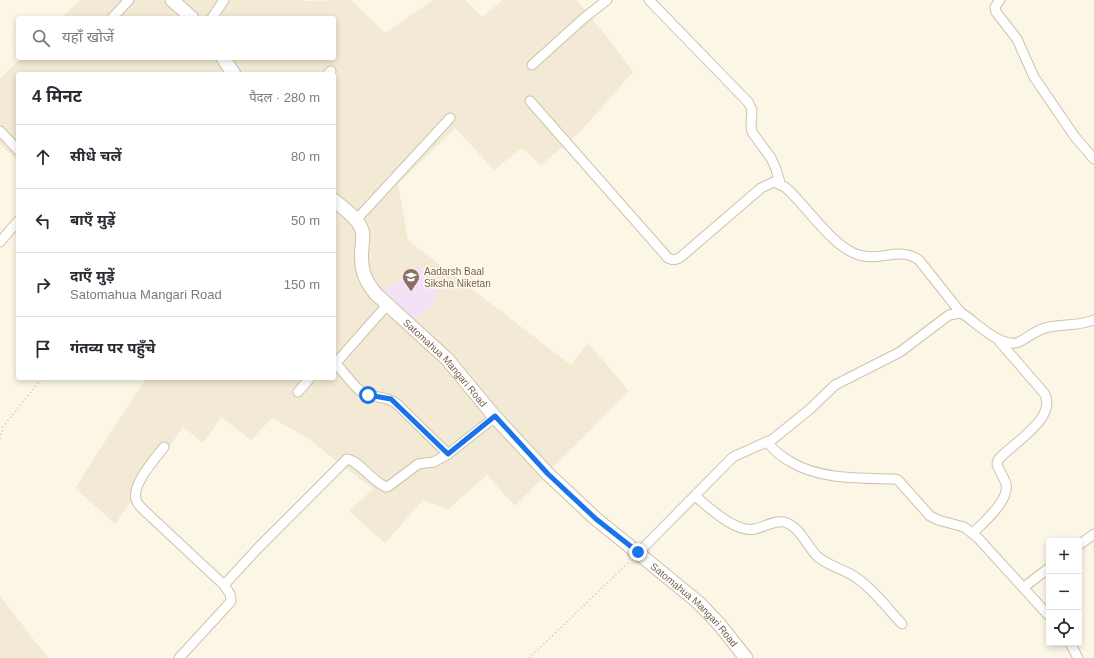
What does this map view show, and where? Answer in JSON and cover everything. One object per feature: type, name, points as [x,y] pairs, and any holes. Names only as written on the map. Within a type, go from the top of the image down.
[{"type":"street","points":[[114,16],[128,0]]},
{"type":"street","points":[[172,0],[190,16]]},
{"type":"street","points":[[213,16],[224,0]]},
{"type":"street","points":[[532,65],[584,18],[607,0]]},
{"type":"street","points":[[649,0],[748,102],[752,110],[752,132],[771,158],[776,168],[780,183]]},
{"type":"street","points":[[1000,0],[995,7],[996,12],[1018,39],[1034,77],[1075,137],[1094,159]]},
{"type":"street","points":[[224,60],[233,72]]},
{"type":"street","points":[[530,101],[671,260],[678,259],[682,256],[761,188],[769,183],[780,183],[791,192],[836,242],[848,250],[858,255],[868,257],[906,254],[919,260],[961,314]]},
{"type":"street","points":[[356,220],[450,118]]},
{"type":"street","points":[[0,131],[16,148]]},
{"type":"street","name":"Satomahua Mangari Road","points":[[336,202],[356,220],[362,230],[363,238],[361,257],[363,272],[368,284],[376,294],[447,359],[495,416],[548,474],[596,519],[638,552],[699,604],[719,624],[746,658]]},
{"type":"street","points":[[0,242],[16,223]]},
{"type":"street","points":[[336,362],[388,304]]},
{"type":"street","points":[[638,552],[733,457],[767,442],[800,418],[835,386],[900,352],[949,314],[961,314],[966,316],[998,340],[1044,393],[1048,403],[1043,416],[1033,428],[998,460],[997,464],[1007,486],[1006,492],[1003,500],[991,515],[973,533]]},
{"type":"street","points":[[998,340],[1010,344],[1017,343],[1039,330],[1049,327],[1077,325],[1094,320]]},
{"type":"street","points":[[336,364],[360,391],[368,395],[391,399],[448,454]]},
{"type":"street","points":[[298,392],[308,380]]},
{"type":"street","points":[[224,585],[347,458],[386,487],[418,464],[434,462],[448,454],[495,416]]},
{"type":"street","points":[[767,442],[781,456],[791,463],[816,472],[839,476],[894,479],[902,485],[930,516],[938,520],[964,527],[973,533],[1046,613]]},
{"type":"street","points":[[164,447],[139,481],[136,490],[136,499],[139,505],[148,514],[224,585],[230,594],[231,600],[178,658]]},
{"type":"street","points":[[695,496],[730,523],[740,527],[753,529],[784,522],[790,525],[799,532],[818,556],[827,564],[850,573],[867,586],[902,624]]},
{"type":"street","points":[[1082,544],[1094,534]]},
{"type":"street","points":[[1024,587],[1046,570]]},
{"type":"street","points":[[1072,646],[1078,658]]},
{"type":"path","points":[[0,439],[3,427],[40,380]]},
{"type":"path","points":[[529,658],[638,552]]},
{"type":"shaded area","points":[[80,0],[351,0],[385,33],[433,0],[465,0],[482,17],[503,0],[577,0],[633,72],[579,133],[541,165],[522,148],[494,170],[455,128],[398,184],[408,240],[571,365],[588,343],[629,391],[515,506],[487,475],[448,509],[423,500],[385,543],[349,511],[373,489],[306,437],[272,418],[251,440],[221,417],[203,443],[183,427],[115,524],[75,488],[145,380],[336,380],[336,72],[16,72],[16,159],[0,144],[0,79],[19,60],[336,60],[336,16],[63,16]]},
{"type":"shaded area","name":"Aadarsh Baal Siksha Niketan","points":[[418,265],[440,292],[433,297],[436,303],[414,320],[391,303],[383,293]]},
{"type":"shaded area","points":[[0,596],[48,658],[0,658]]},
{"type":"place","name":"Aadarsh Baal Siksha Niketan","points":[[411,292]]},
{"type":"route","points":[[368,395],[391,399],[448,454],[495,416],[548,474],[596,519],[638,552]]}]
